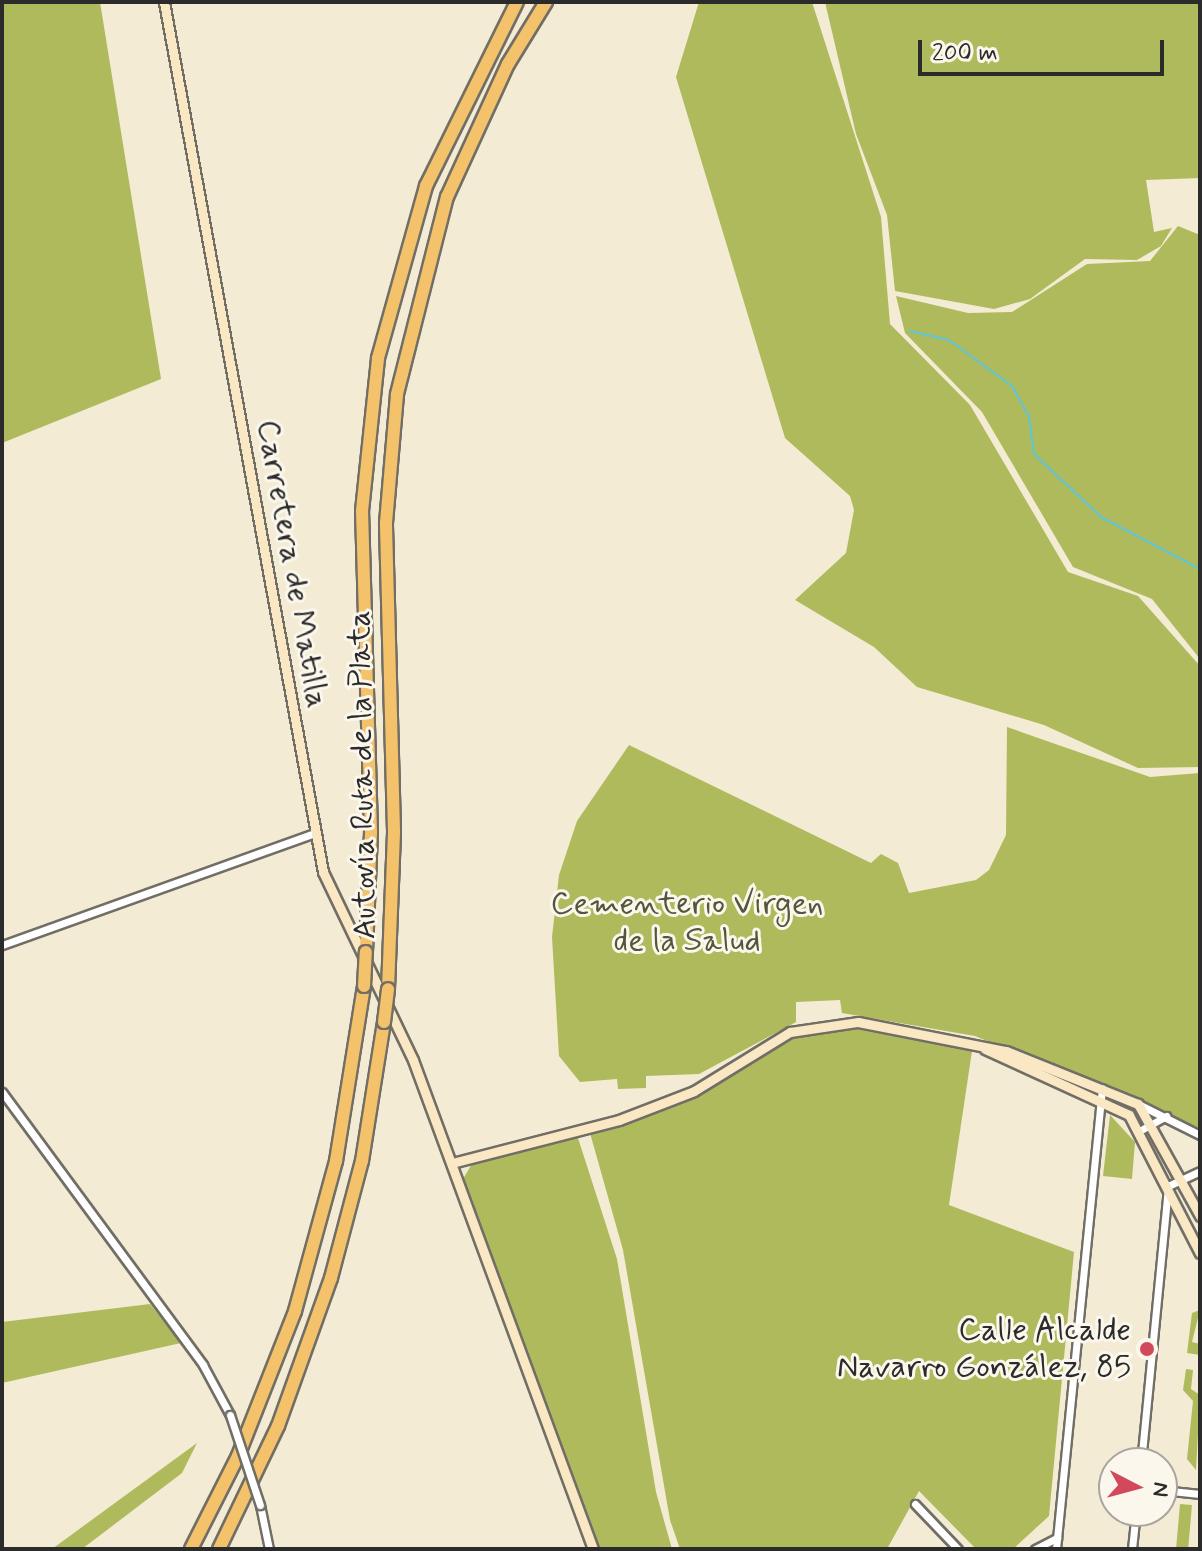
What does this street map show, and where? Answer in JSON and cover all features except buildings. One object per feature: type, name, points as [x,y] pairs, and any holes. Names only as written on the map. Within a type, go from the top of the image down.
[{"type":"highway","name":"Autovía Ruta de la Plata","points":[[191,1549],[266,1391],[321,1226],[364,986],[371,832],[362,511],[378,358],[426,186],[517,2]]},
{"type":"highway","name":"Autovía Ruta de la Plata","points":[[222,1549],[263,1458],[345,1229],[384,1022],[394,831],[386,523],[397,394],[447,197],[546,2]]},
{"type":"highway","points":[[184,1549],[266,1391]]},
{"type":"street","name":"Carretera de Matilla","points":[[164,2],[315,833],[334,904],[402,1036],[452,1163],[593,1549]]},
{"type":"street","points":[[2,945],[315,833]]},
{"type":"street","points":[[452,1163],[674,1100],[807,1026],[858,1022],[975,1044],[1101,1093],[1138,1104],[1200,1135]]},
{"type":"street","points":[[2,1092],[203,1365],[230,1415],[260,1505],[269,1549]]},
{"type":"street","points":[[1101,1093],[1141,1130],[1200,1253]]},
{"type":"street","points":[[1056,1549],[1101,1093]]},
{"type":"street","points":[[1138,1104],[1154,1121],[1200,1216]]},
{"type":"street","points":[[1141,1130],[1166,1116]]},
{"type":"street","points":[[1143,1447],[1168,1186],[1181,1175],[1200,1171]]},
{"type":"street","points":[[1166,1217],[1182,1215]]},
{"type":"street","points":[[1178,1492],[1200,1494]]},
{"type":"street","points":[[915,1504],[958,1549]]},
{"type":"street","points":[[1132,1549],[1134,1527]]},
{"type":"street","points":[[1035,1549],[1057,1538]]},
{"type":"green space","points":[[2,2],[100,2],[161,379],[2,443]]},
{"type":"green space","points":[[699,2],[812,2],[881,217],[890,324],[970,405],[1068,572],[1138,596],[1200,666],[1200,767],[1138,768],[1044,725],[917,687],[874,647],[795,600],[846,553],[854,510],[850,496],[785,438],[676,77]]},
{"type":"green space","points":[[825,2],[1200,2],[1200,178],[1146,180],[1154,232],[1172,228],[1161,246],[1137,260],[1085,259],[1030,299],[994,309],[895,291],[887,215],[856,134]]},
{"type":"green space","points":[[1178,226],[1200,235],[1200,659],[1152,599],[1073,567],[982,412],[905,333],[896,296],[968,313],[1012,312],[1087,264],[1150,261]]},
{"type":"green space","name":"Cementerio Virgen de la Salud","points":[[1007,727],[1150,777],[1200,773],[1200,1128],[975,1036],[842,1013],[840,1000],[796,1002],[796,1022],[699,1074],[646,1076],[646,1088],[618,1089],[617,1079],[580,1082],[559,1056],[552,937],[559,875],[577,821],[629,745],[871,863],[881,854],[898,863],[909,893],[976,880],[989,870],[1006,835]]},
{"type":"green space","points":[[840,1026],[972,1051],[949,1205],[1074,1252],[1049,1516],[1013,1549],[976,1549],[919,1491],[887,1549],[680,1549],[670,1520],[623,1250],[590,1133],[694,1098],[793,1038]]},
{"type":"green space","points":[[1110,1115],[1135,1142],[1132,1179],[1103,1176]]},
{"type":"green space","points":[[577,1135],[617,1259],[656,1492],[672,1549],[600,1549],[463,1179],[473,1162]]},
{"type":"green space","points":[[150,1304],[181,1343],[2,1383],[2,1322]]},
{"type":"green space","points":[[1200,1310],[1192,1342],[1200,1344],[1200,1355],[1187,1353],[1192,1313]]},
{"type":"green space","points":[[1186,1369],[1193,1370],[1191,1389],[1200,1395],[1196,1470],[1187,1459],[1193,1401],[1183,1390]]},
{"type":"green space","points":[[197,1443],[182,1473],[82,1549],[52,1549]]},
{"type":"green space","points":[[1180,1504],[1192,1505],[1188,1549],[1176,1549]]},
{"type":"waterway","points":[[910,331],[949,340],[1012,386],[1029,417],[1034,454],[1101,517],[1200,569]]},
{"type":"place","name":"Calle Alcalde Navarro González, 85","points":[[1147,1349]]}]
